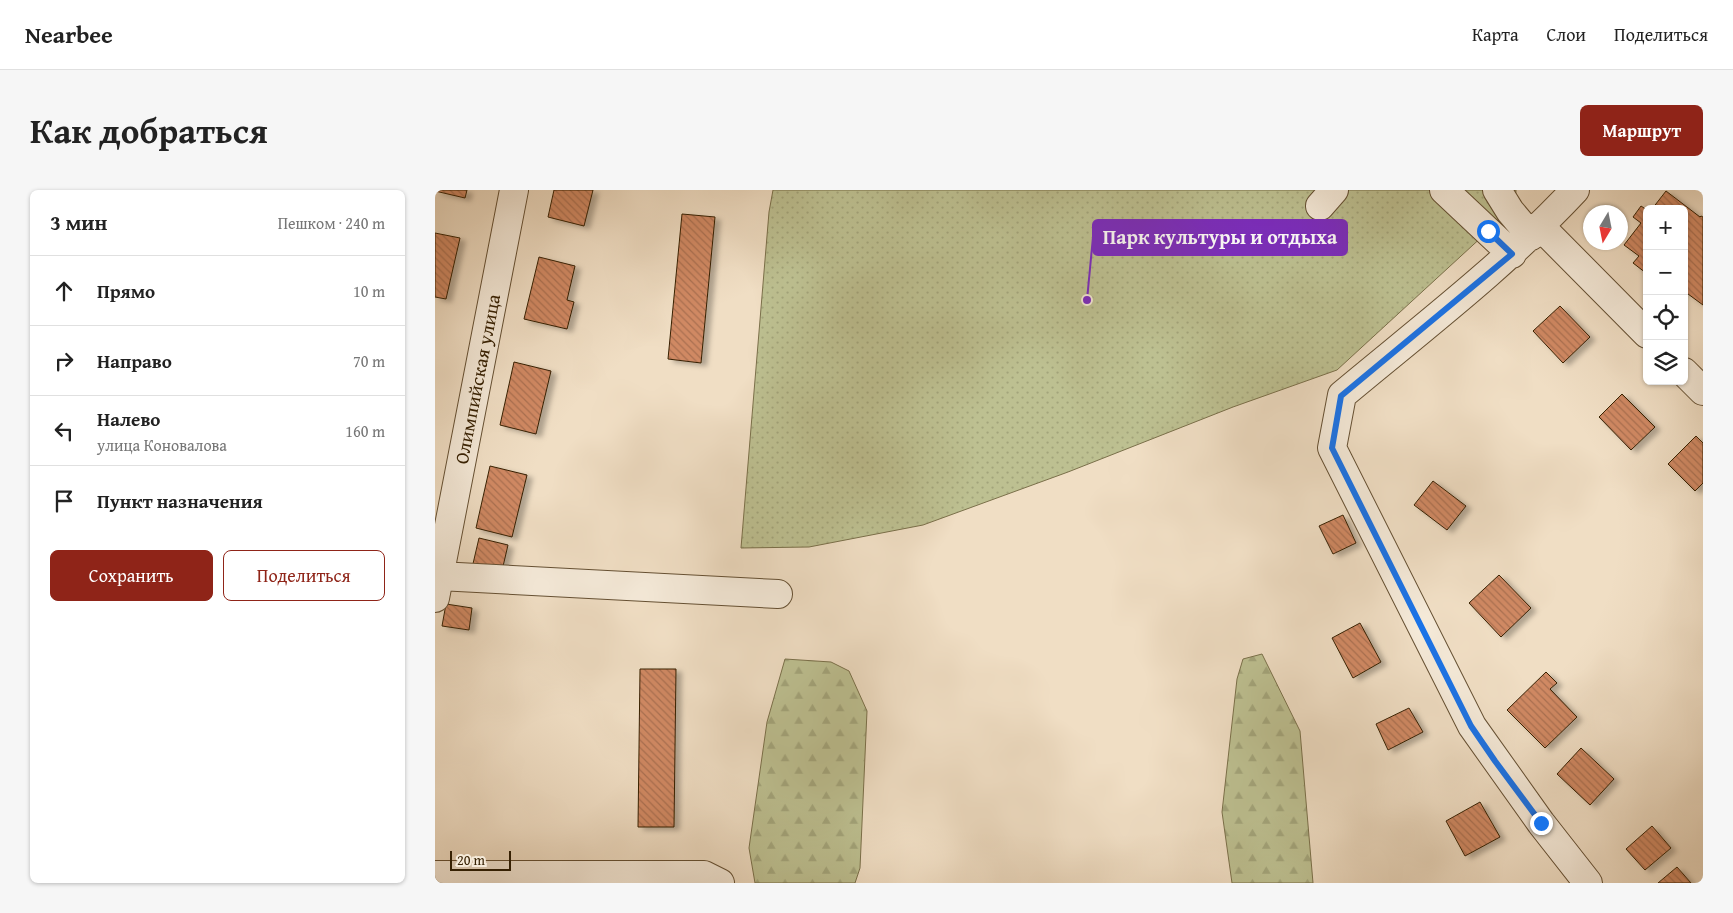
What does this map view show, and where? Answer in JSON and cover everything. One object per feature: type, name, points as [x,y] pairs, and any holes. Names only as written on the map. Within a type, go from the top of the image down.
[{"type":"street","name":"Олимпийская улица","points":[[437,587],[514,190]]},
{"type":"street","points":[[1444,190],[1528,239],[1643,331]]},
{"type":"street","points":[[1497,190],[1528,239]]},
{"type":"street","points":[[1575,190],[1528,239],[1341,396],[1332,448],[1467,718],[1495,761],[1588,883]]},
{"type":"street","points":[[1688,376],[1703,391]]},
{"type":"street","points":[[437,587],[779,594]]},
{"type":"street","points":[[435,875],[705,875],[720,883]]},
{"type":"green space","points":[[773,190],[1516,190],[1515,205],[1510,211],[1337,370],[1233,407],[1068,472],[923,525],[809,547],[741,548],[769,212]]},
{"type":"green space","points":[[1262,654],[1300,731],[1313,883],[1232,883],[1222,812],[1237,679],[1243,659]]},
{"type":"green space","points":[[785,659],[831,662],[849,671],[867,711],[860,868],[855,883],[755,883],[749,848],[767,722]]},
{"type":"building","points":[[435,190],[467,190],[465,198]]},
{"type":"building","points":[[554,190],[593,190],[584,226],[548,217]]},
{"type":"building","points":[[1666,191],[1684,205],[1655,205]]},
{"type":"building","points":[[1641,206],[1643,207],[1643,271],[1633,263],[1639,256],[1628,248],[1628,240],[1641,223],[1633,217]]},
{"type":"building","points":[[1688,208],[1700,217],[1703,217],[1703,305],[1688,294]]},
{"type":"building","points":[[682,214],[715,217],[701,363],[668,359]]},
{"type":"building","points":[[435,233],[460,238],[446,299],[435,297]]},
{"type":"building","points":[[539,257],[575,266],[567,300],[574,302],[567,329],[524,319]]},
{"type":"building","points":[[1560,306],[1590,337],[1563,363],[1533,331]]},
{"type":"building","points":[[514,362],[551,371],[536,434],[500,425]]},
{"type":"building","points":[[1622,394],[1655,427],[1631,450],[1599,417]]},
{"type":"building","points":[[1696,436],[1703,443],[1703,483],[1695,491],[1668,464]]},
{"type":"building","points":[[490,466],[527,475],[512,537],[476,528]]},
{"type":"building","points":[[1433,481],[1466,506],[1447,530],[1414,505]]},
{"type":"building","points":[[1343,515],[1356,543],[1333,554],[1319,526]]},
{"type":"building","points":[[479,538],[508,545],[501,575],[472,568]]},
{"type":"building","points":[[1499,575],[1531,608],[1501,637],[1469,603]]},
{"type":"building","points":[[446,604],[472,608],[469,630],[442,626]]},
{"type":"building","points":[[1360,623],[1381,662],[1353,678],[1332,638]]},
{"type":"building","points":[[640,669],[676,669],[674,827],[638,827]]},
{"type":"building","points":[[1546,672],[1557,683],[1550,689],[1577,717],[1545,748],[1507,710]]},
{"type":"building","points":[[1409,708],[1423,732],[1388,750],[1376,724]]},
{"type":"building","points":[[1581,748],[1614,779],[1590,805],[1557,774]]},
{"type":"building","points":[[1480,802],[1500,837],[1465,856],[1446,821]]},
{"type":"building","points":[[1652,826],[1671,848],[1645,870],[1626,849]]},
{"type":"building","points":[[1677,867],[1691,883],[1658,883]]},
{"type":"place","name":"Парк культуры и отдыха","points":[[1087,300]]},
{"type":"route","points":[[1488,231],[1512,254],[1341,396],[1332,448],[1471,726],[1541,823]]}]
